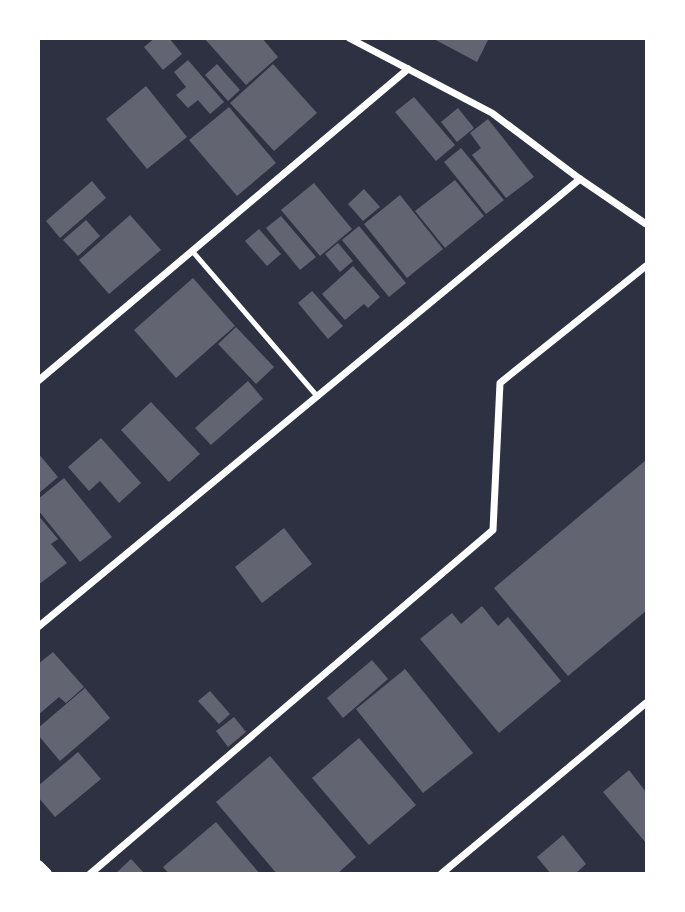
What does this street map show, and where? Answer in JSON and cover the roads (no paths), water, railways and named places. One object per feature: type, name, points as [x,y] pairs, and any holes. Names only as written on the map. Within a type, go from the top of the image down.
[{"type":"street","points":[[349,38],[492,113],[646,224]]},
{"type":"street","points":[[38,381],[408,69]]},
{"type":"street","points":[[38,628],[580,179]]},
{"type":"street","points":[[90,873],[493,530],[500,383],[646,266]]},
{"type":"street","points":[[441,873],[646,704]]},
{"type":"street","points":[[38,866],[46,873]]},
{"type":"lane","points":[[193,252],[317,396]]}]
